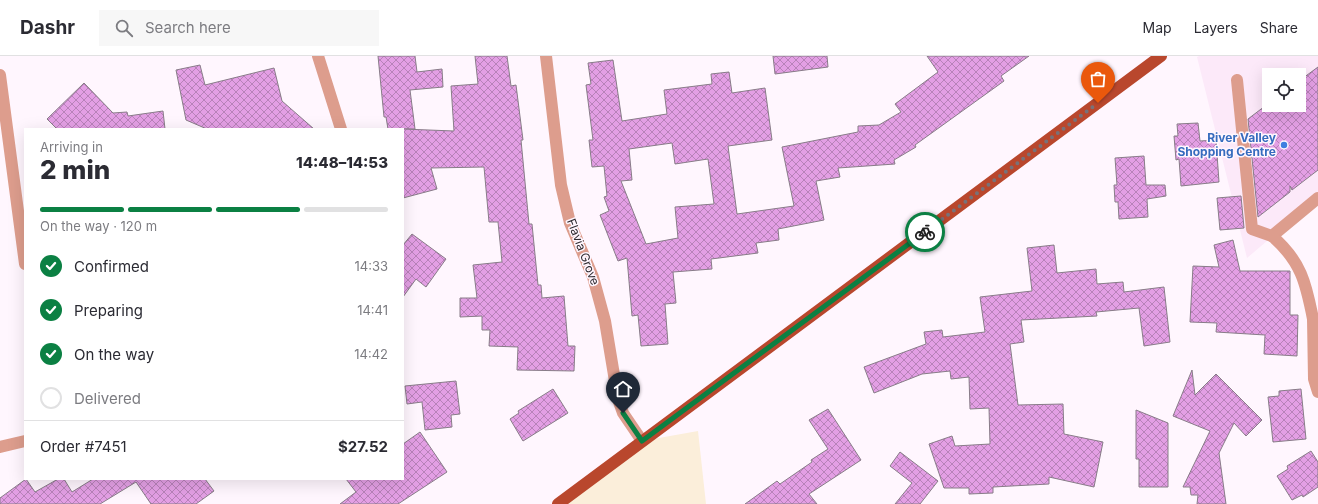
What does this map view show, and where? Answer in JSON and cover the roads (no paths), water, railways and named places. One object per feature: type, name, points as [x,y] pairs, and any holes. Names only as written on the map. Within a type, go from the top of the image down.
[{"type":"main road","points":[[558,504],[1162,56]]},
{"type":"street","points":[[318,56],[341,128]]},
{"type":"street","name":"Flavia Grove","points":[[546,56],[561,185],[570,223],[593,277],[605,321],[618,399],[623,413],[642,441]]},
{"type":"street","points":[[0,75],[24,256]]},
{"type":"street","points":[[1237,80],[1252,229],[1272,236],[1285,247],[1296,262],[1303,277],[1316,320],[1314,379],[1318,392]]},
{"type":"street","points":[[1272,236],[1318,198]]},
{"type":"street","points":[[0,447],[24,441]]},
{"type":"place","name":"River Valley Shopping Centre","points":[[1284,145]]}]
